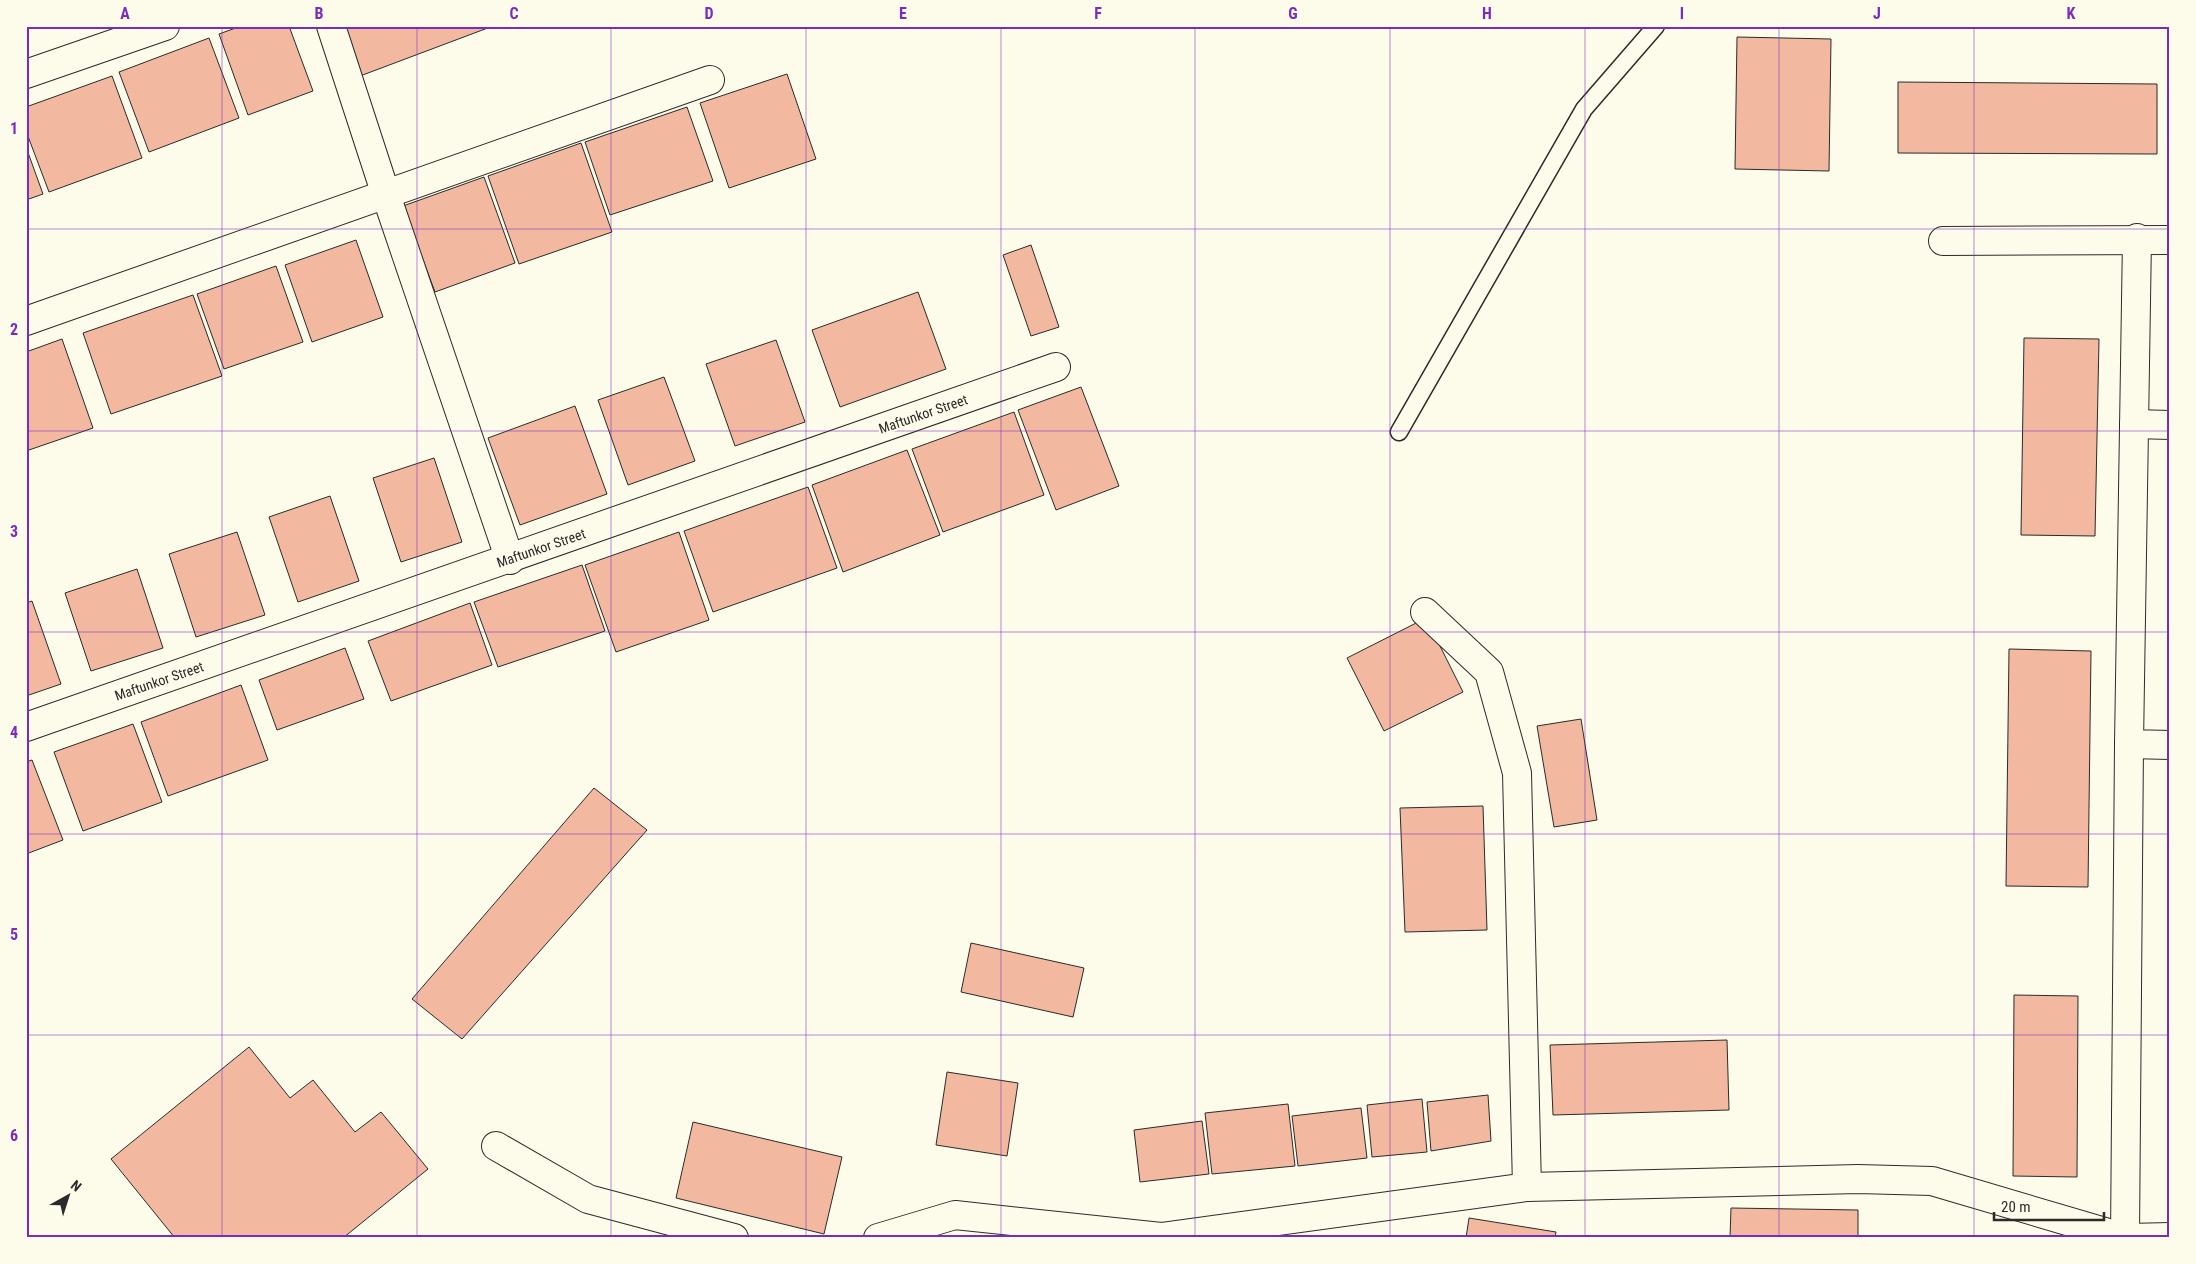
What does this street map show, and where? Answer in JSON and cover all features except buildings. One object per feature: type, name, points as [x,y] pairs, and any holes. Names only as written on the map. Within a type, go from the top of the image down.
[{"type":"street","points":[[26,74],[165,26]]},
{"type":"street","points":[[331,26],[386,196],[510,560]]},
{"type":"street","points":[[26,321],[386,196],[710,80]]},
{"type":"street","points":[[2126,1238],[2129,744],[2137,238]]},
{"type":"street","points":[[1943,241],[2137,238],[2170,240]]},
{"type":"street","name":"Maftunkor Street","points":[[26,727],[510,560],[1056,367]]},
{"type":"street","points":[[2134,424],[2170,425]]},
{"type":"street","points":[[1426,612],[1489,672],[1517,773],[1527,1187]]},
{"type":"street","points":[[2129,744],[2170,745]]},
{"type":"street","points":[[496,1146],[588,1199],[734,1238]]},
{"type":"street","points":[[878,1238],[956,1216],[1160,1237],[1527,1187],[1858,1179],[1932,1181],[2126,1238],[2170,1237]]},
{"type":"lane","points":[[1399,432],[1584,109],[1656,26]]}]
